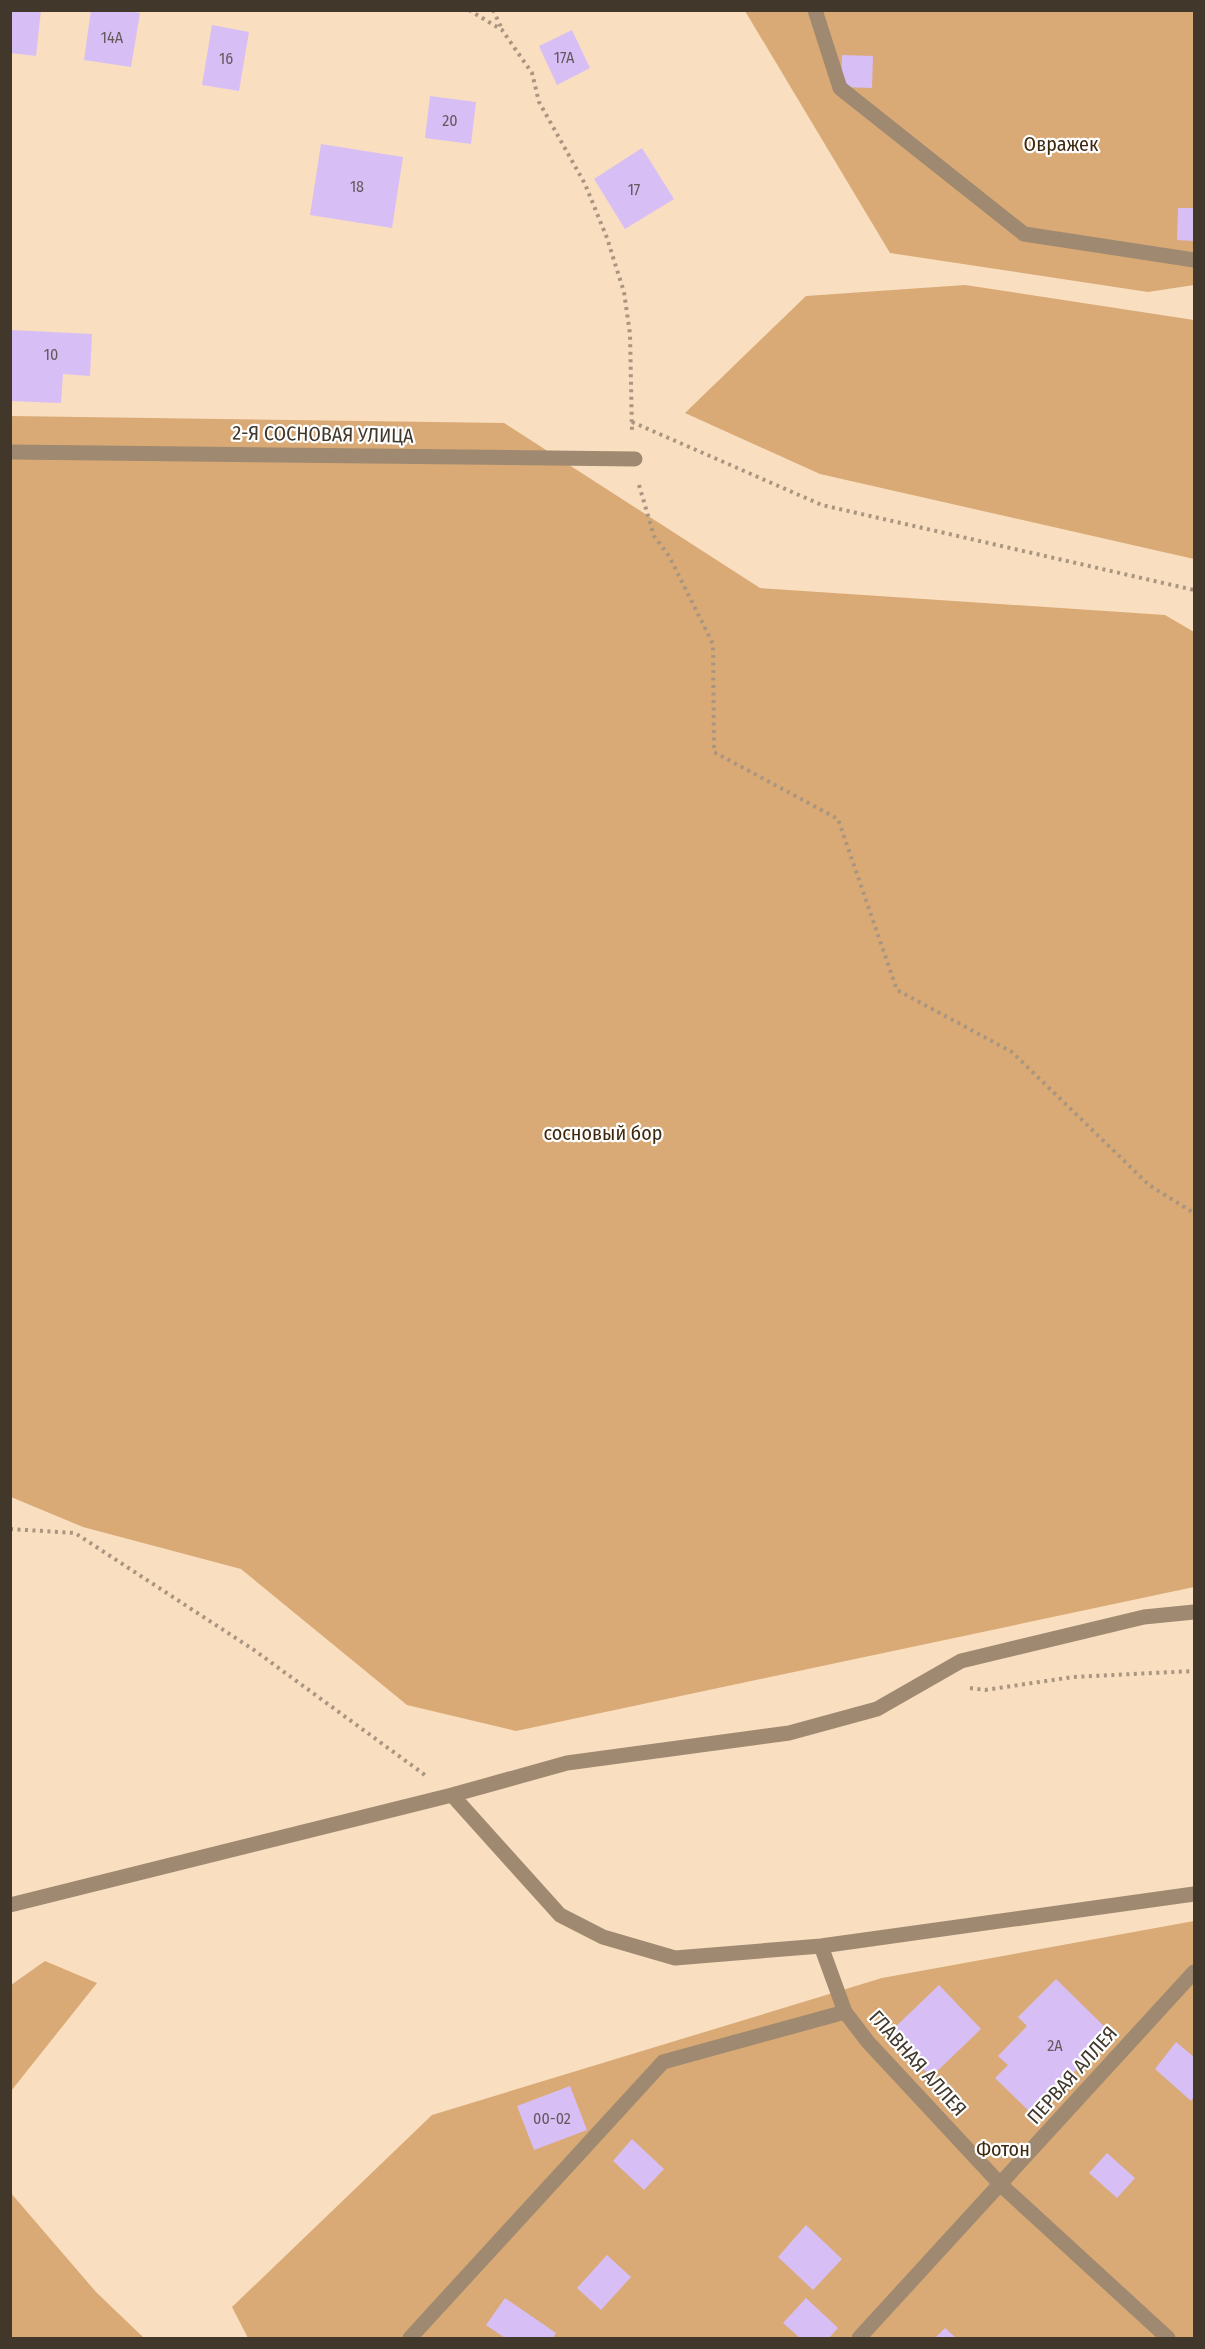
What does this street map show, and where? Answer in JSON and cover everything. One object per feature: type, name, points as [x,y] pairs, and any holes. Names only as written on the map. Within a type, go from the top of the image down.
[{"type":"street","points":[[814,10],[840,88],[1024,234],[1194,260]]},
{"type":"street","name":"2-Я СОСНОВАЯ УЛИЦА","points":[[10,452],[635,459]]},
{"type":"street","points":[[10,1905],[452,1795],[567,1763],[789,1733],[877,1709],[961,1661],[1144,1617],[1194,1612]]},
{"type":"street","points":[[452,1795],[560,1915],[603,1937],[675,1958],[821,1946],[1194,1894]]},
{"type":"street","name":"ГЛАВНАЯ АЛЛЕЯ","points":[[821,1946],[844,2012],[868,2042],[1000,2185],[1168,2338]]},
{"type":"street","name":"ПЕРВАЯ АЛЛЕЯ","points":[[859,2338],[1194,1972]]},
{"type":"street","points":[[410,2338],[663,2062],[844,2012]]},
{"type":"path","points":[[470,10],[502,30]]},
{"type":"path","points":[[493,10],[502,30],[532,73],[539,102],[585,184],[607,238],[624,292],[630,334],[632,422],[639,486],[654,536],[669,556],[713,644],[714,752],[838,819],[897,990],[1012,1052],[1149,1185],[1194,1213]]},
{"type":"path","points":[[632,422],[822,505],[1194,590]]},
{"type":"path","points":[[10,1529],[75,1533],[254,1650],[452,1795]]},
{"type":"path","points":[[928,1680],[985,1690],[1073,1677],[1194,1671]]},
{"type":"green space","name":"Овражек","points":[[745,11],[1194,11],[1194,285],[1148,292],[890,253]]},
{"type":"green space","points":[[965,285],[1194,320],[1194,559],[820,474],[685,413],[806,296]]},
{"type":"green space","name":"сосновый бор","points":[[10,416],[504,423],[760,588],[1165,615],[1194,632],[1194,1587],[516,1731],[407,1705],[241,1569],[83,1527],[11,1497]]},
{"type":"green space","name":"Фотон","points":[[1194,1921],[1194,2338],[248,2338],[232,2307],[432,2115],[882,1978]]},
{"type":"green space","points":[[45,1961],[97,1983],[11,2091],[11,1985]]},
{"type":"green space","points":[[10,2192],[96,2292],[144,2338],[11,2338]]},
{"type":"building","points":[[10,10],[41,10],[36,56],[10,53]]},
{"type":"building","points":[[91,10],[122,10],[140,13],[131,67],[84,60]]},
{"type":"building","points":[[212,25],[249,32],[239,91],[202,85]]},
{"type":"building","points":[[572,30],[590,68],[557,85],[539,46]]},
{"type":"building","points":[[842,55],[873,56],[872,88],[841,87]]},
{"type":"building","points":[[430,96],[476,102],[471,144],[425,138]]},
{"type":"building","points":[[321,144],[403,157],[392,228],[310,215]]},
{"type":"building","points":[[642,148],[674,199],[625,229],[594,179]]},
{"type":"building","points":[[1178,208],[1194,208],[1194,241],[1177,240]]},
{"type":"building","points":[[10,330],[92,334],[90,376],[63,374],[61,403],[10,401]]},
{"type":"building","points":[[1056,1979],[1112,2034],[1032,2114],[995,2078],[1008,2065],[998,2056],[1027,2026],[1018,2017]]},
{"type":"building","points":[[939,1985],[981,2029],[931,2077],[889,2033]]},
{"type":"building","points":[[1176,2042],[1194,2057],[1194,2097],[1191,2101],[1155,2069]]},
{"type":"building","points":[[570,2086],[587,2130],[534,2150],[517,2106]]},
{"type":"building","points":[[632,2139],[664,2169],[644,2190],[613,2161]]},
{"type":"building","points":[[1107,2153],[1135,2178],[1117,2198],[1089,2173]]},
{"type":"building","points":[[806,2225],[842,2259],[813,2290],[778,2257]]},
{"type":"building","points":[[607,2255],[631,2277],[601,2310],[577,2288]]},
{"type":"building","points":[[505,2298],[556,2333],[553,2338],[505,2338],[486,2325]]},
{"type":"building","points":[[806,2298],[838,2328],[829,2338],[800,2338],[783,2323]]},
{"type":"building","points":[[945,2328],[956,2338],[935,2338]]}]
